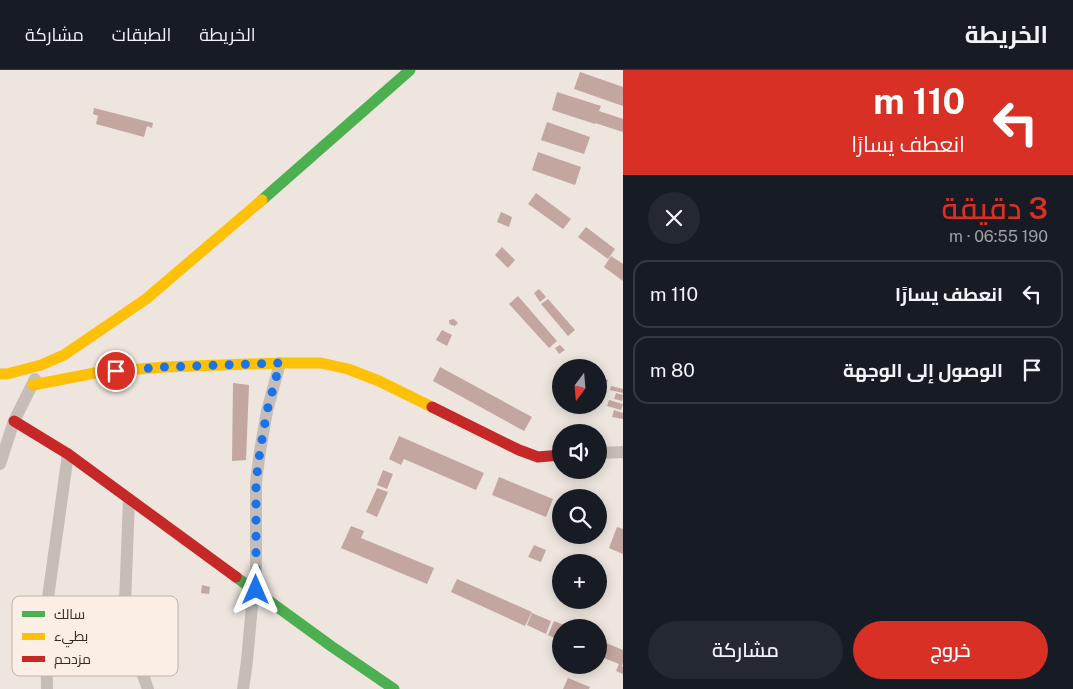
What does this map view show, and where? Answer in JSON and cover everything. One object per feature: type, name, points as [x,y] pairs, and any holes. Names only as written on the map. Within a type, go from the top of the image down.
[{"type":"street","points":[[0,374],[7,374],[41,365],[64,355],[146,299],[410,70]]},
{"type":"street","points":[[243,689],[252,605],[256,590],[256,482],[267,411],[280,363]]},
{"type":"street","points":[[33,385],[100,372],[165,367],[321,363],[348,369],[379,381],[519,450],[538,457],[552,456]]},
{"type":"street","points":[[0,464],[14,421],[41,365]]},
{"type":"street","points":[[14,421],[68,454],[330,646],[394,689]]},
{"type":"street","points":[[607,453],[623,452]]},
{"type":"street","points":[[48,596],[68,454]]},
{"type":"street","points":[[125,596],[129,500]]},
{"type":"street","points":[[47,676],[47,689]]},
{"type":"street","points":[[143,676],[148,689]]},
{"type":"building","points":[[580,72],[623,87],[623,106],[574,89]]},
{"type":"building","points":[[557,92],[601,106],[599,111],[623,119],[623,132],[552,110]]},
{"type":"building","points":[[94,108],[153,123],[152,128],[147,126],[144,137],[96,124],[98,116],[93,114]]},
{"type":"building","points":[[547,122],[590,137],[584,154],[541,140]]},
{"type":"building","points":[[538,152],[581,167],[575,185],[532,170]]},
{"type":"building","points":[[536,193],[571,219],[563,229],[528,204]]},
{"type":"building","points":[[501,212],[512,217],[509,227],[497,222]]},
{"type":"building","points":[[586,227],[615,249],[608,259],[578,237]]},
{"type":"building","points":[[502,247],[515,260],[508,268],[495,255]]},
{"type":"building","points":[[611,256],[623,264],[623,281],[604,267]]},
{"type":"building","points":[[539,289],[546,297],[540,302],[534,293]]},
{"type":"building","points":[[518,296],[557,341],[549,348],[509,304]]},
{"type":"building","points":[[548,299],[575,330],[568,336],[541,304]]},
{"type":"building","points":[[454,319],[458,323],[455,326],[449,323],[449,320]]},
{"type":"building","points":[[442,330],[452,335],[447,346],[436,340]]},
{"type":"building","points":[[560,345],[565,350],[559,354],[555,348]]},
{"type":"building","points":[[440,367],[532,417],[524,431],[433,381]]},
{"type":"building","points":[[233,383],[249,385],[246,460],[232,461]]},
{"type":"building","points":[[611,386],[623,389],[623,393],[610,390]]},
{"type":"building","points":[[616,393],[623,395],[622,401],[614,399]]},
{"type":"building","points":[[609,400],[623,404],[621,410],[608,406]]},
{"type":"building","points":[[614,410],[623,413],[623,419],[612,417]]},
{"type":"building","points":[[399,436],[484,473],[476,490],[404,459],[401,465],[389,459]]},
{"type":"building","points":[[383,470],[393,474],[387,489],[377,485]]},
{"type":"building","points":[[499,477],[552,499],[552,502],[546,517],[492,495]]},
{"type":"building","points":[[377,488],[388,492],[377,517],[366,512]]},
{"type":"building","points":[[351,526],[364,531],[361,538],[434,568],[427,584],[341,548]]},
{"type":"building","points":[[617,527],[623,529],[623,554],[609,548]]},
{"type":"building","points":[[534,545],[546,550],[541,562],[528,557]]},
{"type":"building","points":[[457,579],[532,612],[525,626],[451,592]]},
{"type":"building","points":[[202,585],[210,587],[209,594],[201,593]]},
{"type":"building","points":[[532,613],[551,621],[546,634],[527,625]]},
{"type":"building","points":[[552,626],[552,637],[548,635]]},
{"type":"building","points":[[607,643],[623,650],[623,674],[616,671],[619,664],[607,659]]},
{"type":"building","points":[[568,678],[590,687],[589,689],[563,689]]},
{"type":"traffic: fast","points":[[262,200],[410,70]]},
{"type":"traffic: fast","points":[[236,577],[394,689]]},
{"type":"traffic: slow","points":[[0,374],[7,374],[41,365],[64,355],[146,299],[262,200]]},
{"type":"traffic: slow","points":[[33,385],[100,372],[165,367],[321,363],[348,369],[379,381],[432,407]]},
{"type":"traffic: jam","points":[[432,407],[519,450],[538,457],[552,456]]},
{"type":"traffic: jam","points":[[14,421],[68,454],[236,577]]},
{"type":"route","points":[[116,371],[165,367],[280,363],[267,411],[256,482],[256,590]]}]
